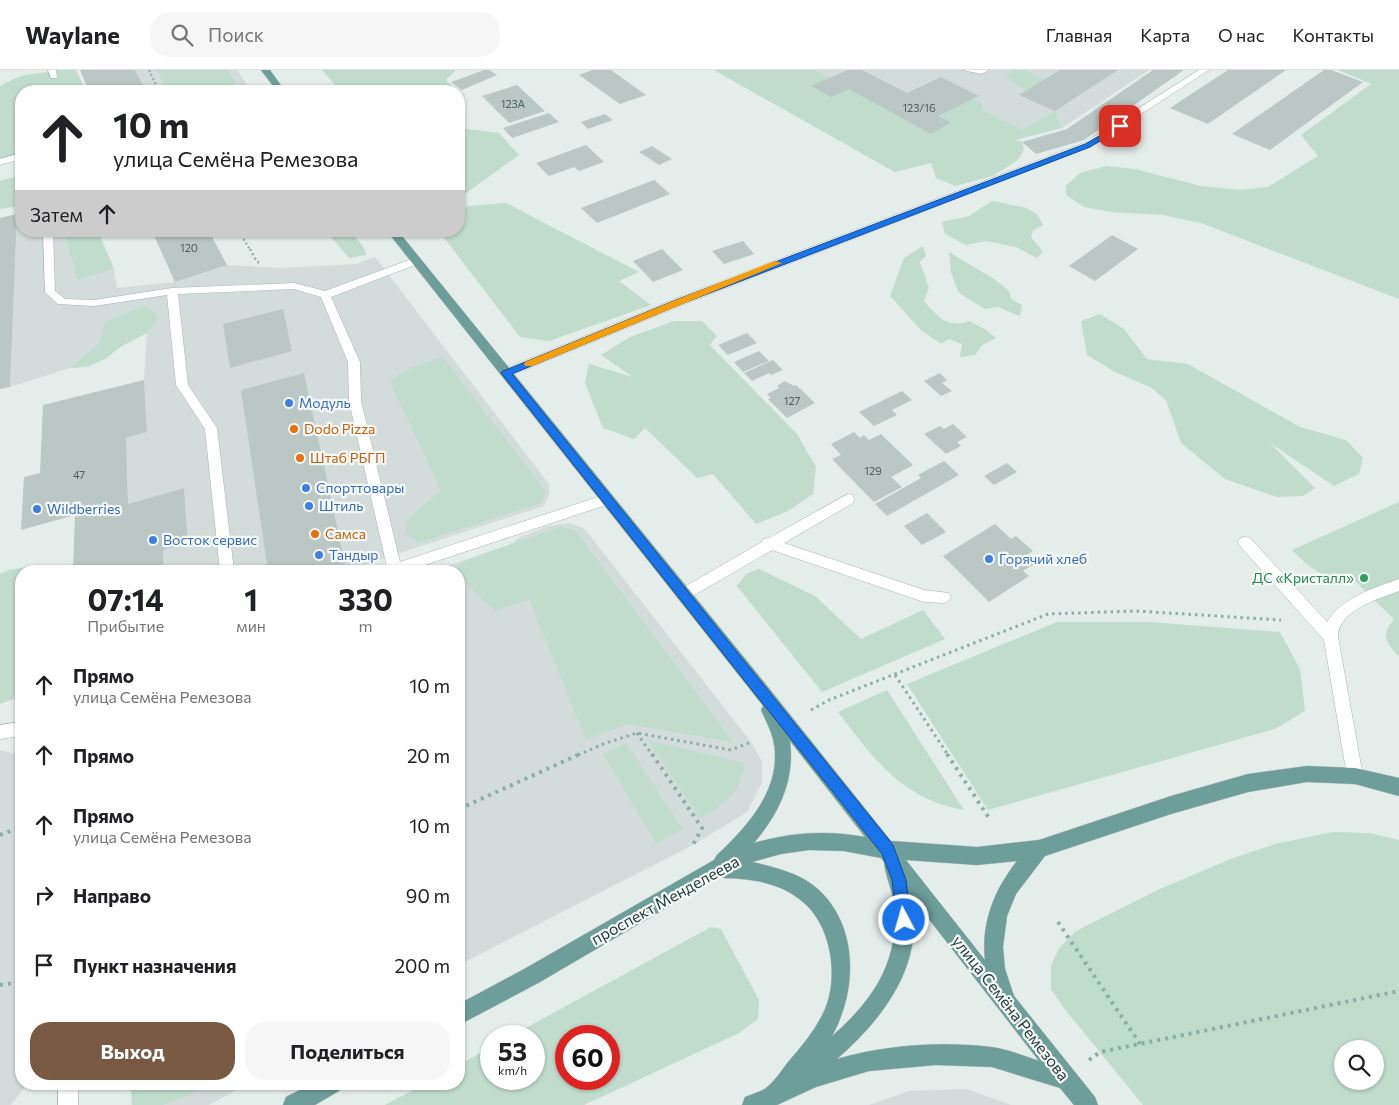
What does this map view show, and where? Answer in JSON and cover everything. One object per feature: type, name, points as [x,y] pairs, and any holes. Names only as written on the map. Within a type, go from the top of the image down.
[{"type":"main road","points":[[265,70],[277,85]]},
{"type":"main road","points":[[397,237],[758,687],[782,740],[784,758],[782,777],[774,799],[760,823],[744,843],[715,869]]},
{"type":"main road","name":"улица Семёна Ремезова","points":[[758,687],[1087,1105]]},
{"type":"main road","points":[[1008,1006],[995,967],[993,940],[997,915],[1006,890],[1039,848],[1171,805],[1238,786],[1308,774],[1355,776],[1399,787]]},
{"type":"main road","name":"проспект Менделеева","points":[[465,1012],[533,975],[715,869],[755,852],[781,845],[809,841],[844,842],[888,850],[977,856],[1039,848]]},
{"type":"main road","points":[[775,1094],[830,1052],[864,1021],[885,994],[897,970],[905,933],[904,907],[899,880],[888,850]]},
{"type":"main road","points":[[715,869],[746,869],[774,876],[801,888],[820,907],[837,937],[842,969],[836,1007],[819,1037],[775,1094]]},
{"type":"main road","points":[[753,1105],[813,1077],[869,1061],[936,1055],[992,1057],[1066,1079]]},
{"type":"main road","points":[[294,1105],[321,1090]]},
{"type":"street","points":[[506,373],[681,301],[1087,145],[1104,136],[1205,70]]},
{"type":"street","points":[[0,162],[15,158]]},
{"type":"lane","points":[[967,70],[981,72],[985,70]]},
{"type":"lane","points":[[48,237],[50,292],[62,302],[94,304],[172,292],[241,287],[294,286],[325,295],[416,261]]},
{"type":"lane","points":[[172,292],[182,385],[211,428],[226,565]]},
{"type":"lane","points":[[325,295],[354,362],[355,401],[392,565]]},
{"type":"lane","points":[[408,565],[607,499]]},
{"type":"lane","points":[[684,594],[768,543],[848,499]]},
{"type":"lane","points":[[1245,542],[1330,637]]},
{"type":"lane","points":[[768,543],[924,596],[944,597]]},
{"type":"lane","points":[[1355,776],[1330,637],[1332,625],[1341,614],[1354,604],[1399,585]]},
{"type":"lane","points":[[0,732],[15,730]]},
{"type":"lane","points":[[68,1090],[68,1105]]},
{"type":"path","points":[[148,70],[156,85]]},
{"type":"path","points":[[242,237],[257,262],[266,264]]},
{"type":"path","points":[[811,710],[829,700],[1048,614],[1136,611],[1317,622]]},
{"type":"path","points":[[894,674],[989,818]]},
{"type":"path","points":[[637,733],[702,828],[693,844]]},
{"type":"path","points":[[465,805],[603,744],[637,733],[731,750],[751,742]]},
{"type":"path","points":[[0,835],[15,829]]},
{"type":"path","points":[[1058,922],[1140,1044]]},
{"type":"path","points":[[0,985],[15,983]]},
{"type":"path","points":[[1089,1060],[1100,1052],[1399,991]]},
{"type":"shaded area","points":[[135,70],[237,70],[247,85],[143,85]]},
{"type":"shaded area","points":[[714,70],[1149,70],[1062,128],[895,172]]},
{"type":"shaded area","points":[[16,237],[66,237],[77,280],[114,269],[117,288],[175,282],[227,265],[282,268],[356,264],[375,257],[549,484],[549,495],[544,506],[363,565],[164,565],[163,550],[188,542],[184,488],[128,504],[126,438],[147,432],[144,380],[147,333],[160,316],[144,305],[105,322],[98,344],[70,368],[10,387]]},
{"type":"shaded area","points":[[569,523],[584,528],[751,742],[762,761],[762,783],[747,812],[693,845],[465,962],[465,565],[451,565],[509,545],[520,537],[548,526]]},
{"type":"shaded area","points":[[0,750],[15,754],[15,1090],[22,1090],[11,1105],[0,1105]]},
{"type":"shaded area","points":[[967,1089],[1011,1105],[869,1105],[909,1091]]},
{"type":"shaded area","points":[[131,1090],[237,1090],[209,1105],[132,1105]]},
{"type":"green space","points":[[52,70],[76,70],[83,85],[15,85],[15,154],[0,159],[0,86],[15,78]]},
{"type":"green space","points":[[157,70],[227,70],[236,85],[164,85]]},
{"type":"green space","points":[[322,70],[456,70],[446,80],[451,85],[335,85]]},
{"type":"green space","points":[[714,70],[813,70],[829,78],[812,87],[831,97],[849,89],[931,134],[951,124],[938,116],[973,99],[982,103],[982,110],[1023,130],[1055,111],[1062,128],[1014,140],[1022,142],[1024,149],[1019,159],[993,176],[955,186],[936,178],[931,163],[895,172]]},
{"type":"green space","points":[[1015,70],[1025,70],[1045,79],[1026,91],[1007,77],[1007,73]]},
{"type":"green space","points":[[1338,70],[1399,70],[1399,299],[1201,223],[1163,215],[1111,212],[1084,207],[1066,195],[1066,186],[1080,173],[1106,166],[1135,169],[1201,186],[1240,190],[1268,187],[1318,156],[1301,135],[1371,84]]},
{"type":"green space","points":[[465,129],[499,133],[519,155],[465,194]]},
{"type":"green space","points":[[15,177],[15,207],[0,209],[0,181]]},
{"type":"green space","points":[[992,201],[1027,208],[1037,214],[1043,225],[1033,230],[1031,237],[1043,252],[1037,258],[1016,247],[986,241],[966,245],[945,234],[942,222],[969,216]]},
{"type":"green space","points":[[506,203],[639,272],[619,281],[651,305],[549,341],[520,337],[444,237],[465,237],[465,208]]},
{"type":"green space","points":[[66,237],[101,237],[114,269],[77,280]]},
{"type":"green space","points":[[331,237],[355,237],[363,246],[366,255],[349,258]]},
{"type":"green space","points":[[923,246],[926,256],[920,262],[929,288],[924,301],[944,320],[955,324],[969,321],[985,329],[996,338],[982,345],[975,355],[960,357],[962,344],[949,339],[941,344],[921,330],[890,296],[904,258]]},
{"type":"green space","points":[[949,252],[994,279],[1009,291],[1011,299],[1022,305],[1020,316],[998,307],[985,309],[959,293],[951,273]]},
{"type":"green space","points":[[144,305],[160,316],[147,333],[122,346],[105,359],[87,367],[70,368],[98,344],[105,322]]},
{"type":"green space","points":[[1100,314],[1124,329],[1147,359],[1188,364],[1300,427],[1346,440],[1363,458],[1359,474],[1334,486],[1270,443],[1315,488],[1303,496],[1277,497],[1225,479],[1181,443],[1166,400],[1150,387],[1115,372],[1087,355],[1081,321]]},
{"type":"green space","points":[[674,321],[702,321],[717,336],[710,345],[797,434],[816,467],[813,494],[788,511],[756,524],[713,474],[697,478],[645,428],[634,439],[603,428],[585,383],[589,364],[633,377],[601,355],[630,337]]},
{"type":"green space","points":[[443,357],[546,492],[541,503],[418,543],[406,533],[407,519],[441,491],[390,382],[401,373]]},
{"type":"green space","name":"ДС «Кристалл»","points":[[1399,502],[1399,656],[1390,647],[1386,638],[1387,630],[1394,619],[1354,580],[1327,576],[1306,563],[1292,550]]},
{"type":"green space","points":[[559,527],[575,530],[733,742],[627,724],[586,740],[529,599],[495,611],[465,583],[465,565],[461,565],[467,560]]},
{"type":"green space","points":[[15,569],[15,699],[0,704],[0,574]]},
{"type":"green space","points":[[759,569],[815,596],[861,639],[923,610],[945,639],[822,692],[737,586],[746,574]]},
{"type":"green space","points":[[1057,622],[1150,622],[1280,632],[1300,669],[1305,711],[1275,729],[988,810],[907,684]]},
{"type":"green space","points":[[887,690],[964,810],[942,805],[906,787],[877,761],[838,712]]},
{"type":"green space","points":[[648,740],[744,763],[743,773],[736,790],[717,808],[700,818]]},
{"type":"green space","points":[[626,743],[683,829],[656,843],[603,754]]},
{"type":"green space","points":[[1333,832],[1369,833],[1399,840],[1399,1105],[1143,1105],[1063,1007],[1051,989],[1051,966],[1059,948],[1076,931],[1160,889],[1233,858],[1275,844]]},
{"type":"green space","points":[[711,927],[721,929],[759,1000],[758,1019],[739,1033],[620,1088],[620,1025],[555,1025],[555,1090],[616,1090],[584,1105],[385,1105],[413,1090],[465,1090],[465,1062],[480,1053],[480,1090],[545,1090],[545,1025],[531,1025]]},
{"type":"green space","points":[[131,1090],[197,1090],[163,1105],[132,1105]]},
{"type":"building","points":[[80,70],[135,70],[143,85],[86,85]]},
{"type":"building","points":[[484,70],[489,70],[497,75],[465,89],[465,85],[455,85],[451,82]]},
{"type":"building","points":[[592,70],[611,70],[646,95],[620,104],[579,75]]},
{"type":"building","points":[[848,70],[862,70],[907,93],[941,77],[979,96],[938,116],[951,123],[931,134],[849,89],[831,97],[811,86]]},
{"type":"building","points":[[1060,70],[1118,70],[1055,111],[1019,95]]},
{"type":"building","points":[[1153,70],[1184,70],[1084,140],[1036,154],[1022,142],[1067,129]]},
{"type":"building","points":[[1228,70],[1286,70],[1208,124],[1170,108]]},
{"type":"building","points":[[1324,70],[1331,70],[1363,82],[1270,150],[1232,134]]},
{"type":"building","points":[[517,85],[545,111],[509,123],[482,96]]},
{"type":"building","points":[[549,113],[559,122],[512,138],[503,128]]},
{"type":"building","points":[[605,114],[613,120],[588,129],[581,122]]},
{"type":"building","points":[[586,145],[604,162],[579,171],[574,167],[549,176],[536,163]]},
{"type":"building","points":[[652,146],[672,159],[659,165],[639,152]]},
{"type":"building","points":[[654,180],[670,194],[597,223],[581,208]]},
{"type":"building","points":[[15,214],[16,237],[10,387],[0,389],[0,218]]},
{"type":"building","points":[[1112,235],[1138,249],[1095,281],[1069,266]]},
{"type":"building","points":[[155,237],[212,237],[227,265],[175,282]]},
{"type":"building","points":[[743,241],[754,254],[724,264],[712,251]]},
{"type":"building","points":[[662,249],[683,270],[653,282],[633,261]]},
{"type":"building","points":[[283,309],[292,351],[230,368],[223,324]]},
{"type":"building","points":[[747,333],[757,343],[728,355],[718,345]]},
{"type":"building","points":[[759,351],[769,361],[743,372],[734,362]]},
{"type":"building","points":[[773,360],[783,370],[771,375],[769,373],[752,381],[744,373]]},
{"type":"building","points":[[304,373],[345,564],[267,565],[241,390]]},
{"type":"building","points":[[940,373],[947,380],[942,383],[952,391],[941,396],[924,381]]},
{"type":"building","points":[[144,380],[147,432],[126,438],[128,504],[184,488],[188,543],[163,550],[164,565],[73,565],[75,515],[21,530],[24,477],[40,473],[43,405]]},
{"type":"building","points":[[785,381],[794,386],[796,385],[815,403],[787,418],[768,399],[771,398],[767,394],[779,388],[777,386]]},
{"type":"building","points":[[902,391],[912,400],[892,410],[897,415],[874,426],[859,412]]},
{"type":"building","points":[[953,424],[967,437],[957,442],[961,446],[946,454],[924,434],[940,426],[944,429]]},
{"type":"building","points":[[854,432],[860,438],[864,435],[869,440],[881,434],[913,465],[891,477],[902,487],[874,502],[832,459],[841,455],[831,444]]},
{"type":"building","points":[[944,461],[959,475],[887,516],[875,504],[921,478],[918,475]]},
{"type":"building","points":[[1007,463],[1017,472],[994,485],[984,476]]},
{"type":"building","points":[[927,513],[946,532],[922,545],[904,526]]},
{"type":"building","name":"Горячий хлеб","points":[[995,524],[1011,539],[1016,536],[1033,551],[1027,555],[1036,563],[1023,571],[1029,576],[989,602],[943,556]]},
{"type":"slow traffic","points":[[528,364],[778,263]]},
{"type":"place","name":"Модуль","points":[[289,403]]},
{"type":"place","name":"Dodo Pizza","points":[[294,429]]},
{"type":"place","name":"Штаб РБГП","points":[[300,458]]},
{"type":"place","name":"Спорттовары","points":[[306,488]]},
{"type":"place","name":"Штиль","points":[[309,506]]},
{"type":"place","name":"Wildberries","points":[[37,509]]},
{"type":"place","name":"Самса","points":[[315,534]]},
{"type":"place","name":"Восток сервис","points":[[153,540]]},
{"type":"place","name":"Тандыр","points":[[319,555]]},
{"type":"place","name":"Горячий хлеб","points":[[989,559]]},
{"type":"place","name":"ДС «Кристалл»","points":[[1364,578]]},
{"type":"route","points":[[904,920],[904,907],[899,880],[888,850],[506,373],[681,301],[1087,145],[1120,126]]}]
